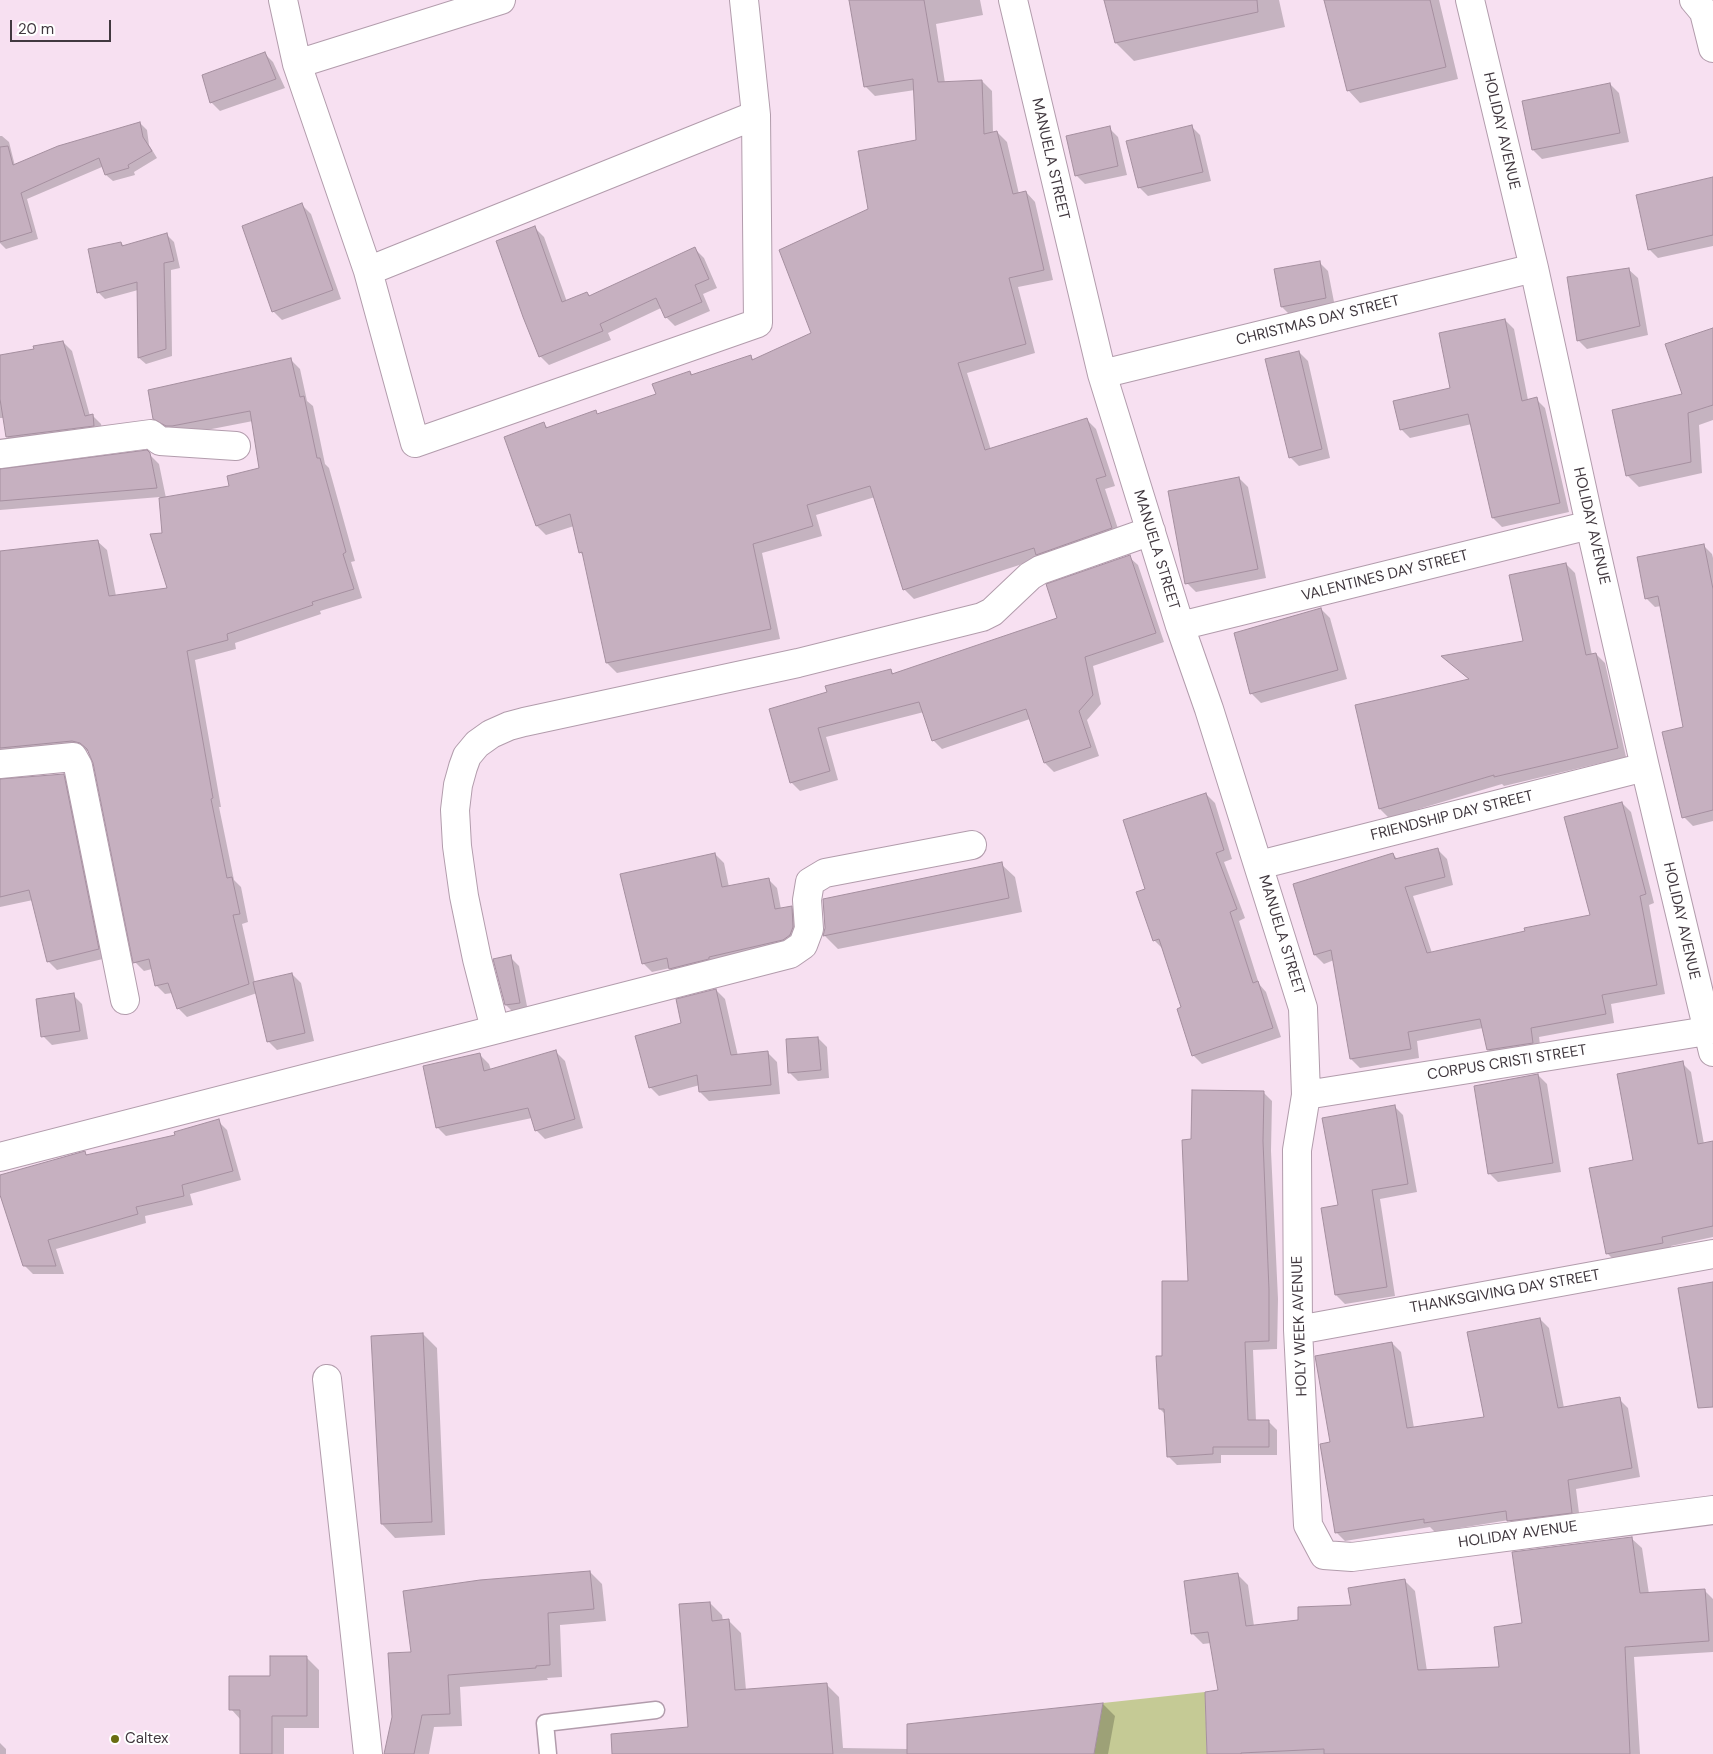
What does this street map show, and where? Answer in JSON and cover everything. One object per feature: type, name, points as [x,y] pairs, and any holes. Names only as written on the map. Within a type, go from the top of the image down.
[{"type":"street","points":[[283,0],[297,64],[368,271],[415,443],[758,323],[756,115],[744,0]]},
{"type":"street","points":[[297,64],[501,0]]},
{"type":"street","name":"MANUELA STREET","points":[[1012,0],[1102,374],[1180,626],[1212,718],[1303,1008],[1306,1095]]},
{"type":"street","name":"HOLIDAY AVENUE","points":[[1470,0],[1534,268],[1645,767],[1710,1041]]},
{"type":"street","points":[[1694,0],[1704,12],[1713,48]]},
{"type":"street","points":[[368,271],[756,115]]},
{"type":"street","name":"CHRISTMAS DAY STREET","points":[[1102,374],[1534,268]]},
{"type":"street","points":[[0,454],[151,434],[160,440],[236,446]]},
{"type":"street","name":"VALENTINES DAY STREET","points":[[1180,626],[1590,525]]},
{"type":"street","points":[[495,1029],[477,959],[464,896],[455,819],[458,785],[462,768],[467,756],[477,744],[491,734],[524,722],[798,663],[982,617],[992,612],[1024,581],[1040,570],[1151,531]]},
{"type":"street","points":[[0,764],[72,757],[78,766],[125,1000]]},
{"type":"street","name":"FRIENDSHIP DAY STREET","points":[[1258,865],[1645,767]]},
{"type":"street","points":[[0,1157],[790,954],[802,945],[809,929],[807,900],[810,882],[826,873],[972,845]]},
{"type":"street","name":"CORPUS CRISTI STREET","points":[[1306,1095],[1710,1041]]},
{"type":"street","name":"HOLY WEEK AVENUE","points":[[1306,1095],[1297,1150],[1298,1330],[1308,1525],[1324,1555]]},
{"type":"street","name":"THANKSGIVING DAY STREET","points":[[1298,1330],[1713,1254]]},
{"type":"street","points":[[327,1379],[368,1754]]},
{"type":"street","name":"HOLIDAY AVENUE","points":[[1324,1555],[1352,1557],[1713,1510]]},
{"type":"lane","points":[[548,1754],[545,1723],[656,1710]]},
{"type":"green space","points":[[1205,1692],[1207,1754],[1094,1754],[1103,1703]]},
{"type":"building","points":[[849,0],[924,0],[938,82],[982,80],[984,134],[997,131],[1013,194],[1026,191],[1044,270],[1009,278],[1026,344],[958,363],[985,450],[1087,418],[1106,476],[1096,479],[1112,528],[1036,555],[1034,548],[903,590],[870,486],[807,505],[813,526],[753,544],[771,629],[606,663],[582,552],[579,553],[570,514],[536,526],[504,437],[544,422],[546,428],[596,410],[597,414],[656,394],[652,384],[690,371],[691,375],[751,355],[752,360],[811,333],[779,250],[868,209],[858,151],[916,140],[913,79],[864,87]]},
{"type":"building","points":[[1104,0],[1257,0],[1258,12],[1115,43]]},
{"type":"building","points":[[1324,0],[1430,0],[1446,67],[1347,91]]},
{"type":"building","points":[[265,52],[276,79],[210,103],[202,75]]},
{"type":"building","points":[[1610,83],[1620,133],[1532,150],[1522,101]]},
{"type":"building","points":[[140,122],[143,137],[152,151],[128,165],[129,168],[105,175],[99,158],[21,193],[32,232],[0,242],[0,147],[8,146],[13,165],[58,146]]},
{"type":"building","points":[[1192,125],[1203,172],[1138,188],[1126,141]]},
{"type":"building","points":[[1110,126],[1118,166],[1075,176],[1066,136]]},
{"type":"building","points":[[1713,177],[1713,235],[1648,250],[1636,195]]},
{"type":"building","points":[[302,203],[333,290],[272,312],[242,226]]},
{"type":"building","points":[[535,226],[562,302],[587,292],[589,296],[695,247],[709,279],[695,285],[702,302],[665,318],[656,298],[600,324],[603,331],[539,357],[496,241]]},
{"type":"building","points":[[167,233],[174,261],[164,263],[166,349],[138,358],[137,282],[97,293],[88,249],[121,242],[122,246]]},
{"type":"building","points":[[1320,261],[1326,298],[1281,307],[1274,269]]},
{"type":"building","points":[[1629,268],[1640,326],[1577,341],[1567,277]]},
{"type":"building","points":[[1505,319],[1522,401],[1537,397],[1560,503],[1492,518],[1468,414],[1400,430],[1393,401],[1450,388],[1439,333]]},
{"type":"building","points":[[1713,328],[1713,405],[1688,413],[1691,462],[1626,476],[1612,410],[1682,394],[1665,344]]},
{"type":"building","points":[[63,341],[85,416],[93,414],[94,426],[6,437],[0,399],[0,355],[34,349],[33,346]]},
{"type":"building","points":[[1299,351],[1322,449],[1289,458],[1265,359]]},
{"type":"building","points":[[291,358],[300,397],[304,396],[317,458],[320,458],[346,552],[343,554],[354,589],[312,602],[313,605],[227,634],[228,640],[187,651],[213,798],[211,799],[227,878],[232,877],[240,914],[233,915],[249,984],[177,1009],[168,983],[155,986],[149,959],[133,963],[93,763],[87,749],[80,743],[72,741],[0,748],[0,551],[98,540],[109,596],[167,588],[150,534],[162,533],[159,498],[229,486],[227,476],[259,468],[250,411],[166,426],[153,419],[148,390]]},
{"type":"building","points":[[147,450],[150,453],[157,488],[0,501],[0,469]]},
{"type":"building","points":[[1239,477],[1258,569],[1185,584],[1168,491]]},
{"type":"building","points":[[1704,544],[1713,589],[1713,810],[1682,818],[1662,732],[1683,727],[1658,596],[1645,599],[1637,557]]},
{"type":"building","points":[[1130,555],[1156,633],[1085,657],[1093,695],[1079,711],[1091,747],[1044,763],[1026,709],[932,741],[919,702],[818,728],[830,771],[790,783],[769,709],[827,692],[825,686],[891,669],[892,674],[1057,618],[1046,584]]},
{"type":"building","points":[[1566,563],[1586,655],[1596,653],[1618,748],[1494,777],[1494,775],[1379,809],[1355,705],[1469,679],[1441,656],[1523,641],[1509,575]]},
{"type":"building","points":[[1321,608],[1338,670],[1250,694],[1234,633]]},
{"type":"building","points":[[64,774],[99,949],[47,962],[29,890],[0,897],[0,779]]},
{"type":"building","points":[[1206,793],[1224,850],[1216,853],[1237,909],[1230,912],[1253,983],[1258,981],[1273,1028],[1192,1056],[1177,1009],[1181,1007],[1159,939],[1153,941],[1136,892],[1145,889],[1123,820]]},
{"type":"building","points":[[1622,802],[1646,894],[1640,896],[1657,985],[1602,995],[1606,1014],[1531,1028],[1533,1043],[1487,1050],[1480,1019],[1408,1032],[1411,1049],[1350,1059],[1331,950],[1314,955],[1293,884],[1393,853],[1395,859],[1438,848],[1445,877],[1405,887],[1427,953],[1525,931],[1524,928],[1590,915],[1564,817]]},
{"type":"building","points":[[715,853],[722,887],[769,878],[775,909],[792,906],[793,927],[790,935],[783,940],[709,957],[709,959],[669,969],[667,958],[642,964],[620,874]]},
{"type":"building","points":[[1002,862],[1009,898],[823,936],[825,928],[823,899]]},
{"type":"building","points":[[511,955],[520,1003],[505,1005],[493,959]]},
{"type":"building","points":[[292,973],[305,1033],[267,1042],[253,982]]},
{"type":"building","points":[[716,989],[731,1055],[768,1051],[771,1085],[699,1092],[697,1075],[649,1088],[635,1036],[681,1023],[676,999]]},
{"type":"building","points":[[74,993],[80,1031],[41,1037],[36,999]]},
{"type":"building","points":[[818,1037],[821,1070],[788,1073],[786,1039]]},
{"type":"building","points":[[556,1050],[575,1119],[535,1131],[528,1108],[436,1128],[423,1066],[480,1053],[484,1071]]},
{"type":"building","points":[[1683,1061],[1698,1144],[1713,1141],[1713,1226],[1662,1237],[1663,1243],[1606,1254],[1589,1168],[1633,1160],[1617,1074]]},
{"type":"building","points":[[1538,1074],[1553,1163],[1488,1174],[1474,1086]]},
{"type":"building","points":[[1192,1090],[1264,1091],[1263,1141],[1269,1290],[1269,1341],[1245,1342],[1248,1420],[1269,1420],[1269,1447],[1213,1447],[1213,1454],[1167,1457],[1164,1409],[1159,1409],[1156,1356],[1162,1356],[1162,1281],[1188,1281],[1182,1140],[1191,1139]]},
{"type":"building","points":[[1395,1105],[1408,1184],[1372,1190],[1387,1287],[1335,1295],[1321,1208],[1338,1205],[1322,1118]]},
{"type":"building","points":[[219,1119],[233,1171],[182,1185],[184,1196],[136,1207],[138,1214],[48,1240],[56,1266],[23,1266],[0,1195],[0,1175],[85,1151],[86,1155],[175,1135],[174,1132]]},
{"type":"building","points":[[1713,1282],[1713,1407],[1698,1408],[1678,1288]]},
{"type":"building","points":[[1540,1318],[1558,1408],[1620,1397],[1632,1468],[1568,1480],[1572,1513],[1507,1521],[1506,1511],[1424,1523],[1424,1519],[1335,1533],[1320,1444],[1330,1442],[1315,1356],[1392,1342],[1407,1428],[1484,1417],[1467,1332]]},
{"type":"building","points":[[423,1333],[432,1522],[381,1524],[371,1336]]},
{"type":"building","points":[[1632,1537],[1640,1593],[1705,1589],[1709,1641],[1625,1647],[1630,1754],[1324,1754],[1324,1749],[1207,1754],[1205,1692],[1218,1690],[1208,1632],[1191,1634],[1184,1581],[1238,1573],[1246,1626],[1298,1620],[1298,1607],[1351,1605],[1348,1588],[1405,1579],[1418,1670],[1499,1667],[1494,1627],[1522,1623],[1512,1552]]},
{"type":"building","points":[[590,1571],[594,1609],[548,1613],[550,1665],[536,1666],[536,1668],[448,1675],[450,1714],[422,1715],[414,1754],[384,1754],[392,1717],[388,1653],[411,1652],[403,1591],[480,1580]]},
{"type":"building","points":[[710,1602],[712,1621],[729,1619],[735,1690],[827,1683],[833,1754],[612,1754],[611,1734],[688,1727],[679,1604]]},
{"type":"building","points":[[270,1656],[307,1656],[307,1716],[272,1716],[272,1754],[240,1754],[240,1710],[229,1710],[229,1676],[270,1676]]},
{"type":"building","points":[[1103,1703],[1094,1754],[907,1754],[907,1724]]},
{"type":"place","name":"Caltex","points":[[115,1739]]}]
